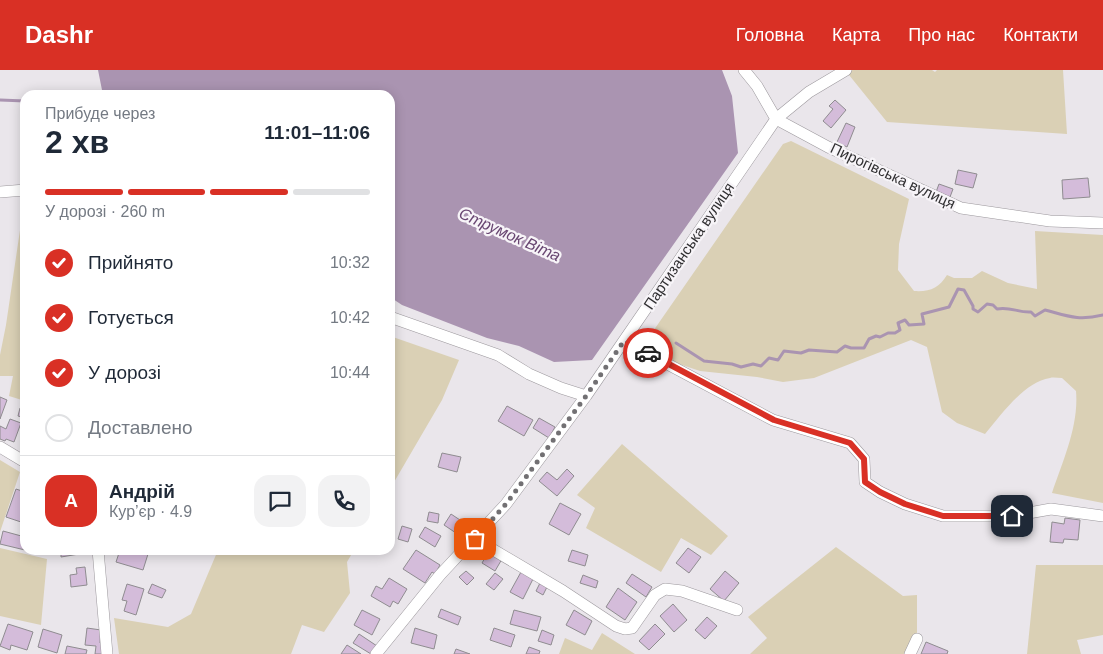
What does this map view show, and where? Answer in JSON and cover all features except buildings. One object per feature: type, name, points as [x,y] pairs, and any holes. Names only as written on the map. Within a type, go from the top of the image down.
[{"type":"street","points":[[744,70],[757,86],[776,119]]},
{"type":"street","name":"Партизанська вулиця","points":[[376,654],[440,576],[506,504],[586,396],[776,119],[809,92],[846,70]]},
{"type":"street","name":"Пирогівська вулиця","points":[[776,119],[828,146],[961,208],[1050,221],[1103,223]]},
{"type":"street","points":[[0,192],[20,190]]},
{"type":"street","points":[[395,319],[498,355],[530,374],[561,388],[586,396]]},
{"type":"street","points":[[624,341],[774,420],[850,443],[864,459],[865,482],[880,492],[905,504],[943,516],[1012,516],[1051,509],[1103,516]]},
{"type":"street","points":[[0,447],[20,459]]},
{"type":"street","points":[[475,539],[563,591],[616,626],[626,630],[632,628],[655,595],[664,589],[682,591],[737,610]]},
{"type":"street","points":[[98,555],[107,654]]},
{"type":"street","points":[[910,654],[917,639]]},
{"type":"shaded area","points":[[845,70],[932,70],[935,72],[937,70],[1063,70],[1067,134],[887,122]]},
{"type":"shaded area","points":[[791,141],[909,199],[899,244],[898,270],[914,291],[925,291],[934,288],[947,275],[954,278],[972,278],[982,271],[1008,283],[1037,289],[1035,231],[1103,235],[1103,503],[1052,493],[1073,430],[1075,417],[1076,391],[1062,378],[1050,378],[1040,381],[1022,392],[985,434],[957,423],[942,412],[927,347],[911,340],[814,378],[783,382],[757,377],[700,371],[670,361],[649,337],[783,144]]},
{"type":"shaded area","points":[[20,230],[20,399],[9,396],[13,376],[0,376],[0,355]]},
{"type":"shaded area","points":[[395,338],[459,360],[442,400],[395,480]]},
{"type":"shaded area","points":[[622,444],[728,536],[711,555],[681,538],[661,572],[586,528],[595,508],[577,495]]},
{"type":"shaded area","points":[[0,460],[20,472],[0,532]]},
{"type":"shaded area","points":[[836,547],[903,596],[917,595],[917,639],[910,654],[750,654],[767,638],[748,617]]},
{"type":"shaded area","points":[[0,548],[20,553],[20,555],[47,559],[41,625],[0,616]]},
{"type":"shaded area","points":[[216,555],[351,555],[347,562],[350,593],[324,632],[302,625],[291,654],[119,654],[114,618],[168,627],[191,614]]},
{"type":"shaded area","points":[[1036,565],[1103,565],[1103,635],[1077,640],[1081,654],[1027,654]]},
{"type":"shaded area","points":[[602,633],[635,654],[559,654],[565,638],[592,650]]},
{"type":"water","points":[[98,70],[722,70],[732,96],[738,153],[592,360],[554,362],[519,346],[487,338],[402,305],[395,300],[395,90],[102,90]]},
{"type":"waterway","name":"Струмок Віта","points":[[0,100],[20,101]]},
{"type":"waterway","name":"Струмок Віта","points":[[676,343],[704,361],[732,364],[741,367],[753,364],[761,366],[769,358],[778,360],[784,351],[801,353],[809,350],[837,352],[845,346],[864,348],[869,339],[900,330],[898,323],[905,320],[909,325],[924,324],[922,314],[949,307],[958,289],[964,290],[973,309],[978,312],[987,304],[993,305],[997,309],[1006,308],[1031,312],[1035,316],[1045,310],[1080,318],[1103,315]]},
{"type":"way so far","points":[[475,539],[506,504],[624,341],[648,353]]},
{"type":"route","points":[[648,353],[774,420],[850,443],[864,459],[865,482],[880,492],[905,504],[943,516],[1012,516]]}]
